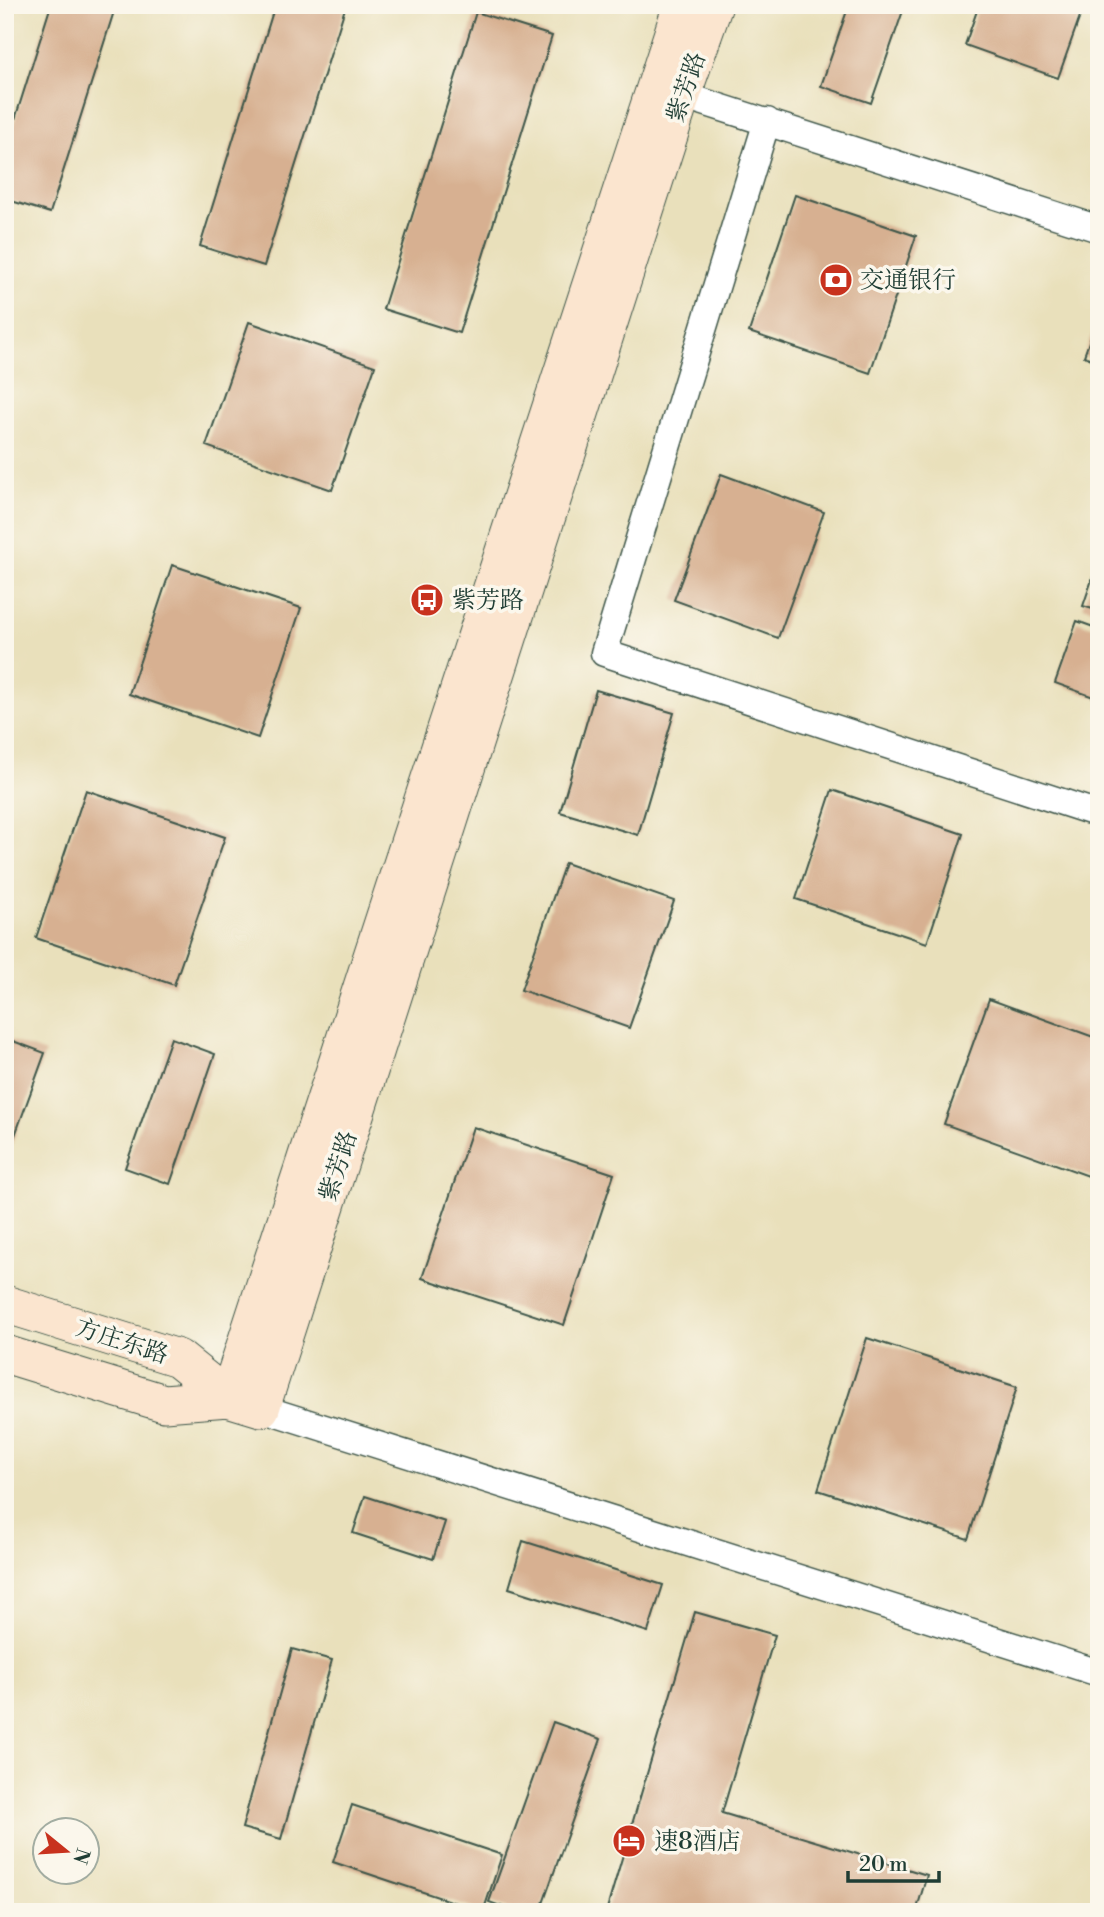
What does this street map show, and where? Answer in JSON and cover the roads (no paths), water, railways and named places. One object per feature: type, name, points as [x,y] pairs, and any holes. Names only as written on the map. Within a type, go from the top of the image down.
[{"type":"street","name":"紫芳路","points":[[245,1403],[682,5]]},
{"type":"street","name":"紫芳路","points":[[245,1403],[714,5]]},
{"type":"street","points":[[682,95],[1099,229]]},
{"type":"street","points":[[767,121],[604,653],[1099,814]]},
{"type":"street","name":"方庄东路","points":[[5,1304],[177,1358],[245,1403]]},
{"type":"street","points":[[5,1354],[164,1403],[245,1403],[1099,1673]]},
{"type":"place","name":"交通银行","points":[[836,280]]},
{"type":"place","name":"紫芳路","points":[[427,600]]},
{"type":"place","name":"速8酒店","points":[[629,1841]]}]
